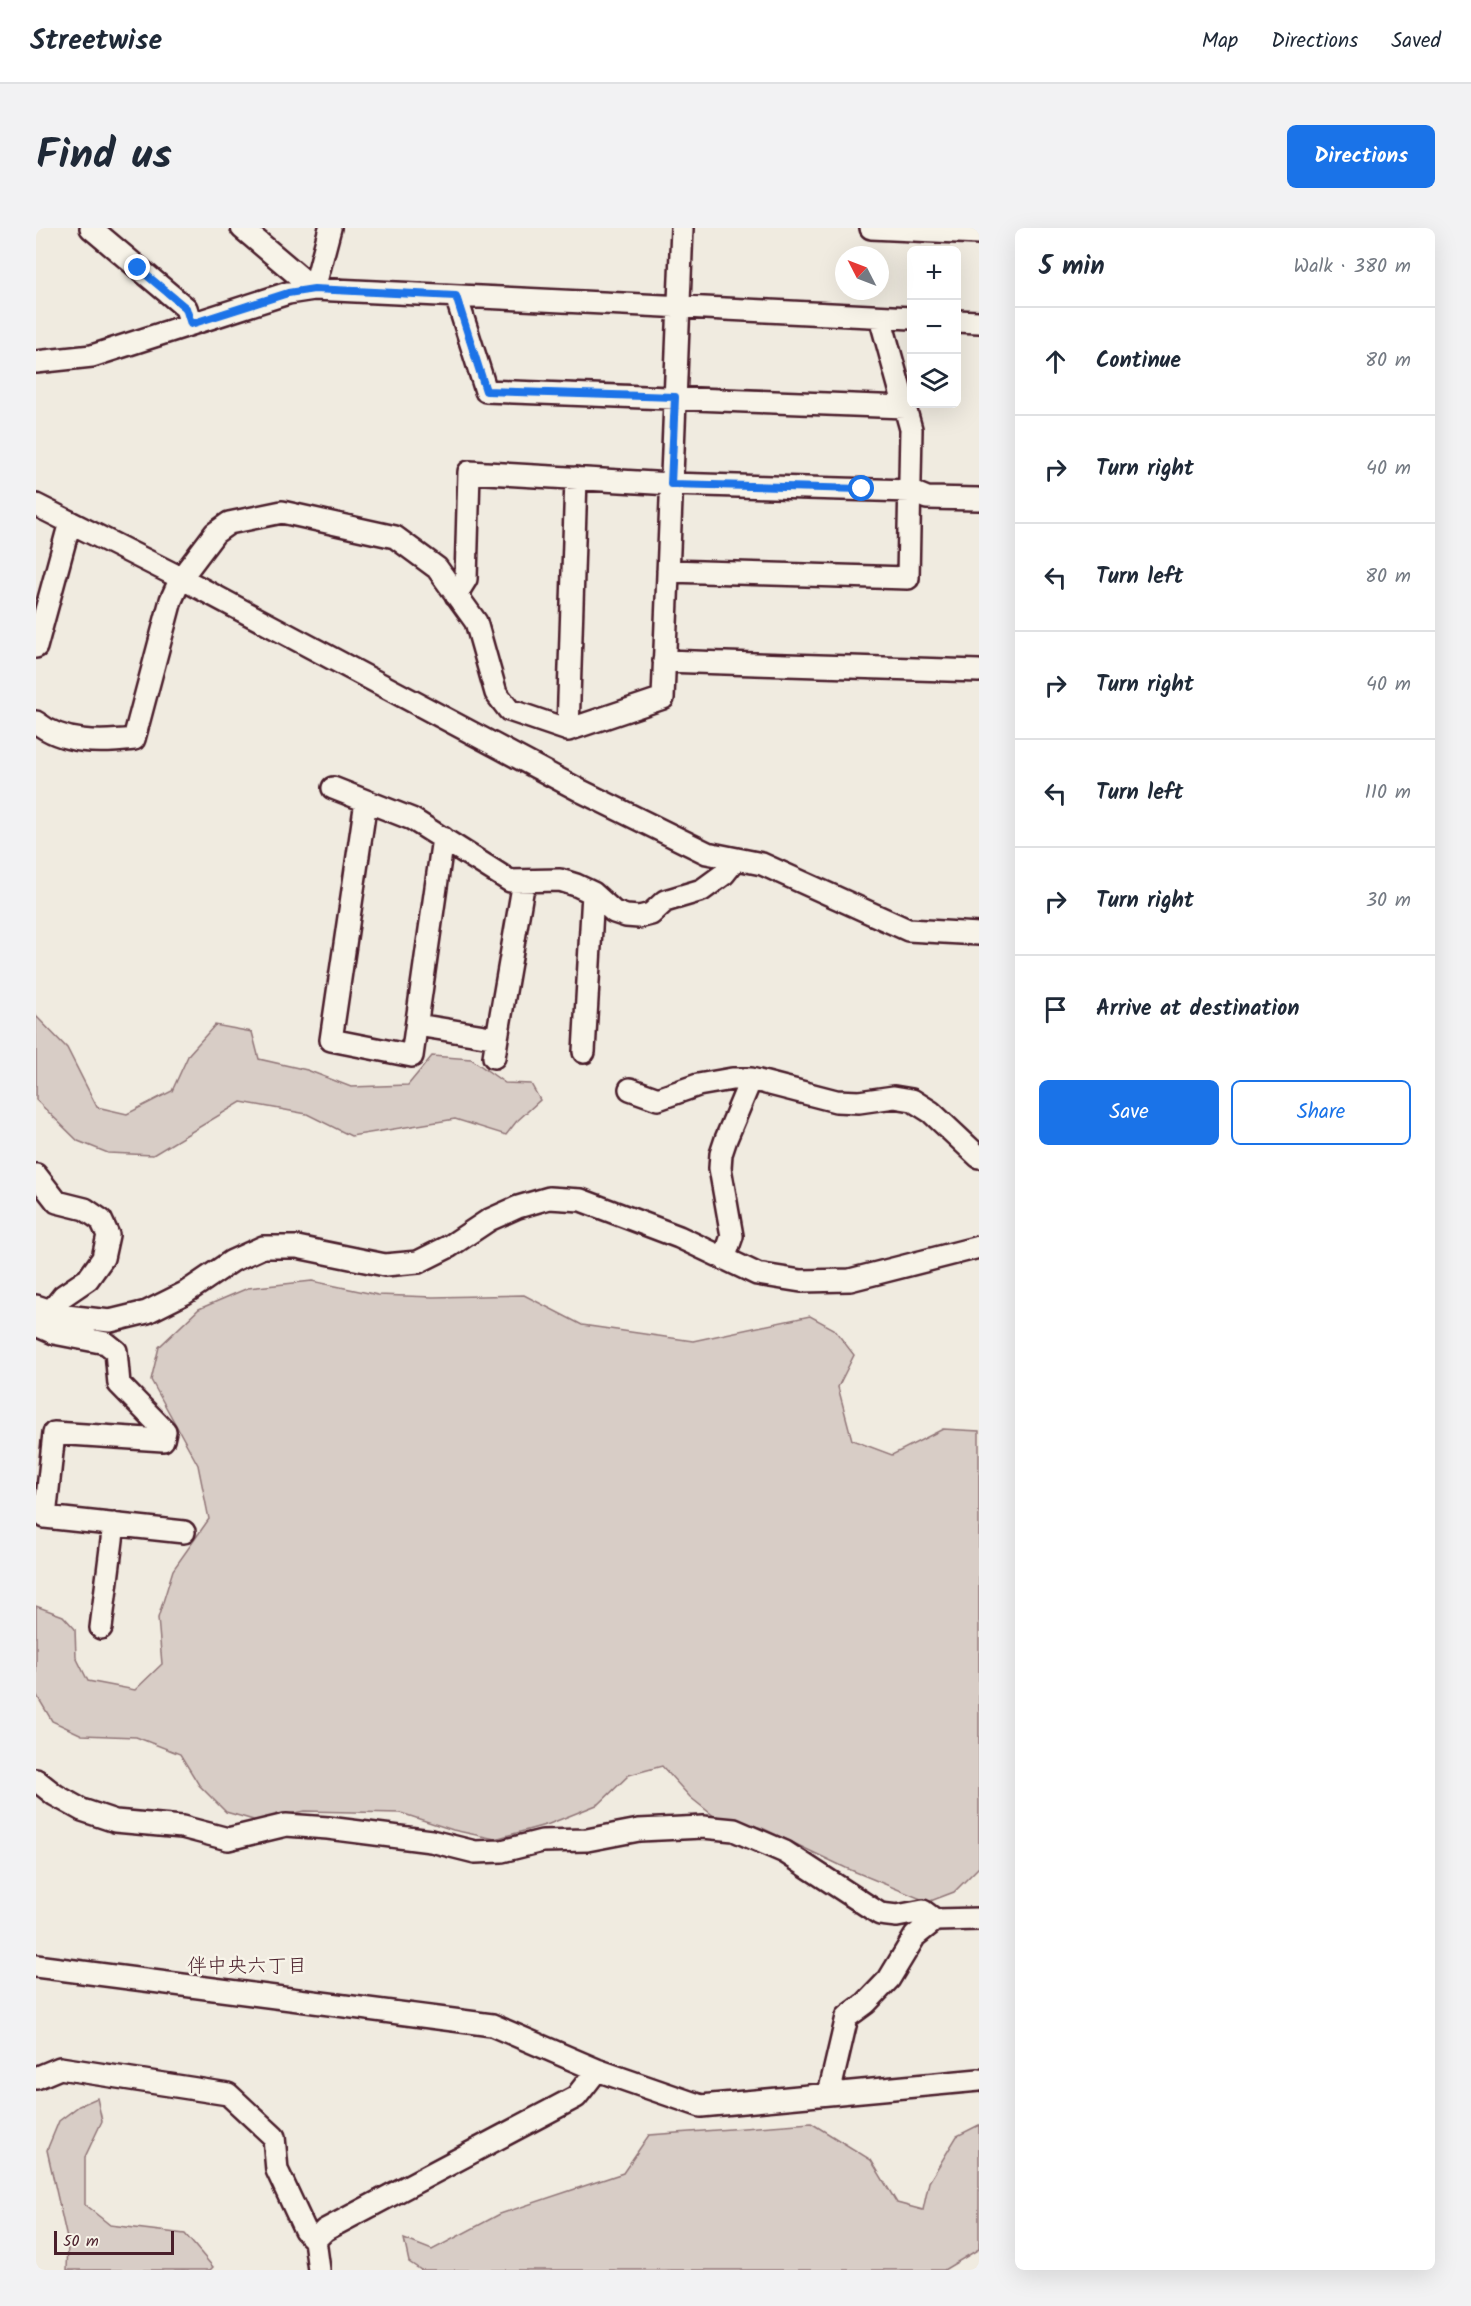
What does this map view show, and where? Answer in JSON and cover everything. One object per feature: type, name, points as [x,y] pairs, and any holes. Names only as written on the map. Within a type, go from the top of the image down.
[{"type":"street","points":[[91,228],[186,308],[191,324]]},
{"type":"street","points":[[242,228],[314,289]]},
{"type":"street","points":[[314,289],[330,228]]},
{"type":"street","points":[[36,722],[48,732],[66,738],[116,741],[134,739],[171,600],[181,578],[215,533],[229,524],[282,512],[395,537],[437,568],[476,622],[496,693],[509,710],[568,730],[663,698],[682,228]]},
{"type":"street","points":[[871,228],[979,233]]},
{"type":"street","points":[[36,362],[92,356],[288,293],[314,289],[907,318]]},
{"type":"street","points":[[456,296],[486,391],[905,407]]},
{"type":"street","points":[[668,571],[908,578],[911,429],[880,317]]},
{"type":"street","points":[[456,595],[466,579],[469,472],[671,484],[910,491],[927,498],[979,499]]},
{"type":"street","points":[[568,730],[576,478]]},
{"type":"street","points":[[36,505],[181,578],[581,791],[707,853],[762,864],[908,930],[979,934]]},
{"type":"street","points":[[36,647],[42,598],[70,522]]},
{"type":"street","points":[[664,661],[979,671]]},
{"type":"street","points":[[333,788],[412,819],[510,881],[560,880],[576,885],[592,894],[614,912],[639,917],[651,914],[665,901],[702,890],[724,874],[736,859]]},
{"type":"street","points":[[366,801],[331,1040],[412,1056],[444,838]]},
{"type":"street","points":[[417,1025],[495,1048],[524,881]]},
{"type":"street","points":[[584,1052],[592,894]]},
{"type":"street","points":[[630,1089],[658,1099],[698,1085],[732,1079],[751,1079],[836,1101],[859,1102],[894,1097],[912,1100],[931,1112],[979,1157]]},
{"type":"street","points":[[724,1259],[732,1236],[720,1168],[721,1154],[751,1079]]},
{"type":"street","points":[[36,1175],[57,1202],[85,1209],[101,1220],[108,1235],[103,1258],[88,1279],[41,1314]]},
{"type":"street","points":[[41,1314],[110,1321],[147,1312],[185,1293],[232,1261],[263,1247],[297,1247],[385,1265],[418,1262],[450,1246],[489,1220],[518,1207],[549,1198],[581,1200],[679,1237],[757,1274],[801,1281],[850,1280],[979,1247]]},
{"type":"street","points":[[41,1314],[54,1333],[106,1343],[116,1351],[119,1384],[165,1431],[163,1440],[54,1433],[45,1517],[184,1532]]},
{"type":"street","points":[[101,1628],[114,1524]]},
{"type":"street","points":[[36,1780],[55,1795],[82,1810],[116,1821],[182,1827],[228,1839],[286,1825],[431,1841],[475,1852],[502,1851],[542,1841],[587,1840],[639,1830],[703,1827],[734,1830],[785,1852],[880,1914],[897,1916],[923,1911],[935,1920]]},
{"type":"street","points":[[829,2094],[847,2017],[866,2003],[889,1979],[915,1936],[935,1920],[979,1919]]},
{"type":"street","points":[[36,1966],[492,2025],[597,2070],[701,2106],[979,2080]]},
{"type":"street","points":[[36,2078],[60,2068],[228,2094],[274,2137],[278,2170],[304,2230],[315,2240],[319,2270]]},
{"type":"street","points":[[315,2240],[325,2230],[576,2097],[597,2070]]},
{"type":"shaded area","points":[[36,1016],[67,1048],[97,1107],[127,1114],[172,1091],[189,1054],[215,1025],[252,1032],[259,1059],[307,1070],[351,1087],[408,1085],[432,1056],[471,1059],[505,1083],[531,1084],[540,1100],[516,1122],[506,1135],[455,1119],[351,1136],[307,1114],[241,1102],[153,1155],[108,1153],[78,1141],[36,1100]]},
{"type":"shaded area","points":[[312,1281],[378,1295],[433,1297],[524,1295],[582,1325],[693,1341],[810,1316],[834,1329],[854,1355],[838,1387],[852,1440],[892,1455],[943,1429],[979,1431],[979,1867],[954,1892],[928,1902],[846,1868],[762,1828],[715,1817],[690,1797],[662,1766],[629,1775],[599,1804],[549,1824],[495,1839],[453,1830],[401,1813],[304,1811],[257,1821],[226,1812],[199,1785],[180,1754],[136,1737],[82,1735],[52,1721],[36,1694],[36,1606],[63,1616],[75,1629],[76,1657],[88,1681],[135,1690],[162,1664],[158,1618],[173,1570],[209,1519],[198,1465],[151,1380],[159,1347],[199,1309],[248,1288]]},
{"type":"shaded area","points":[[97,2098],[102,2121],[85,2157],[85,2205],[110,2225],[185,2234],[213,2267],[210,2270],[67,2270],[68,2243],[47,2150],[59,2121],[79,2106]]},
{"type":"shaded area","points":[[811,2123],[871,2160],[897,2203],[923,2210],[929,2182],[957,2136],[979,2125],[979,2249],[944,2270],[421,2270],[409,2262],[404,2239],[432,2250],[500,2214],[623,2173],[649,2135]]},
{"type":"district","name":"伴中央六丁目","points":[[247,1967]]},
{"type":"route","points":[[138,268],[186,308],[191,324],[288,293],[314,289],[456,296],[486,391],[675,397],[671,484],[862,489]]}]
